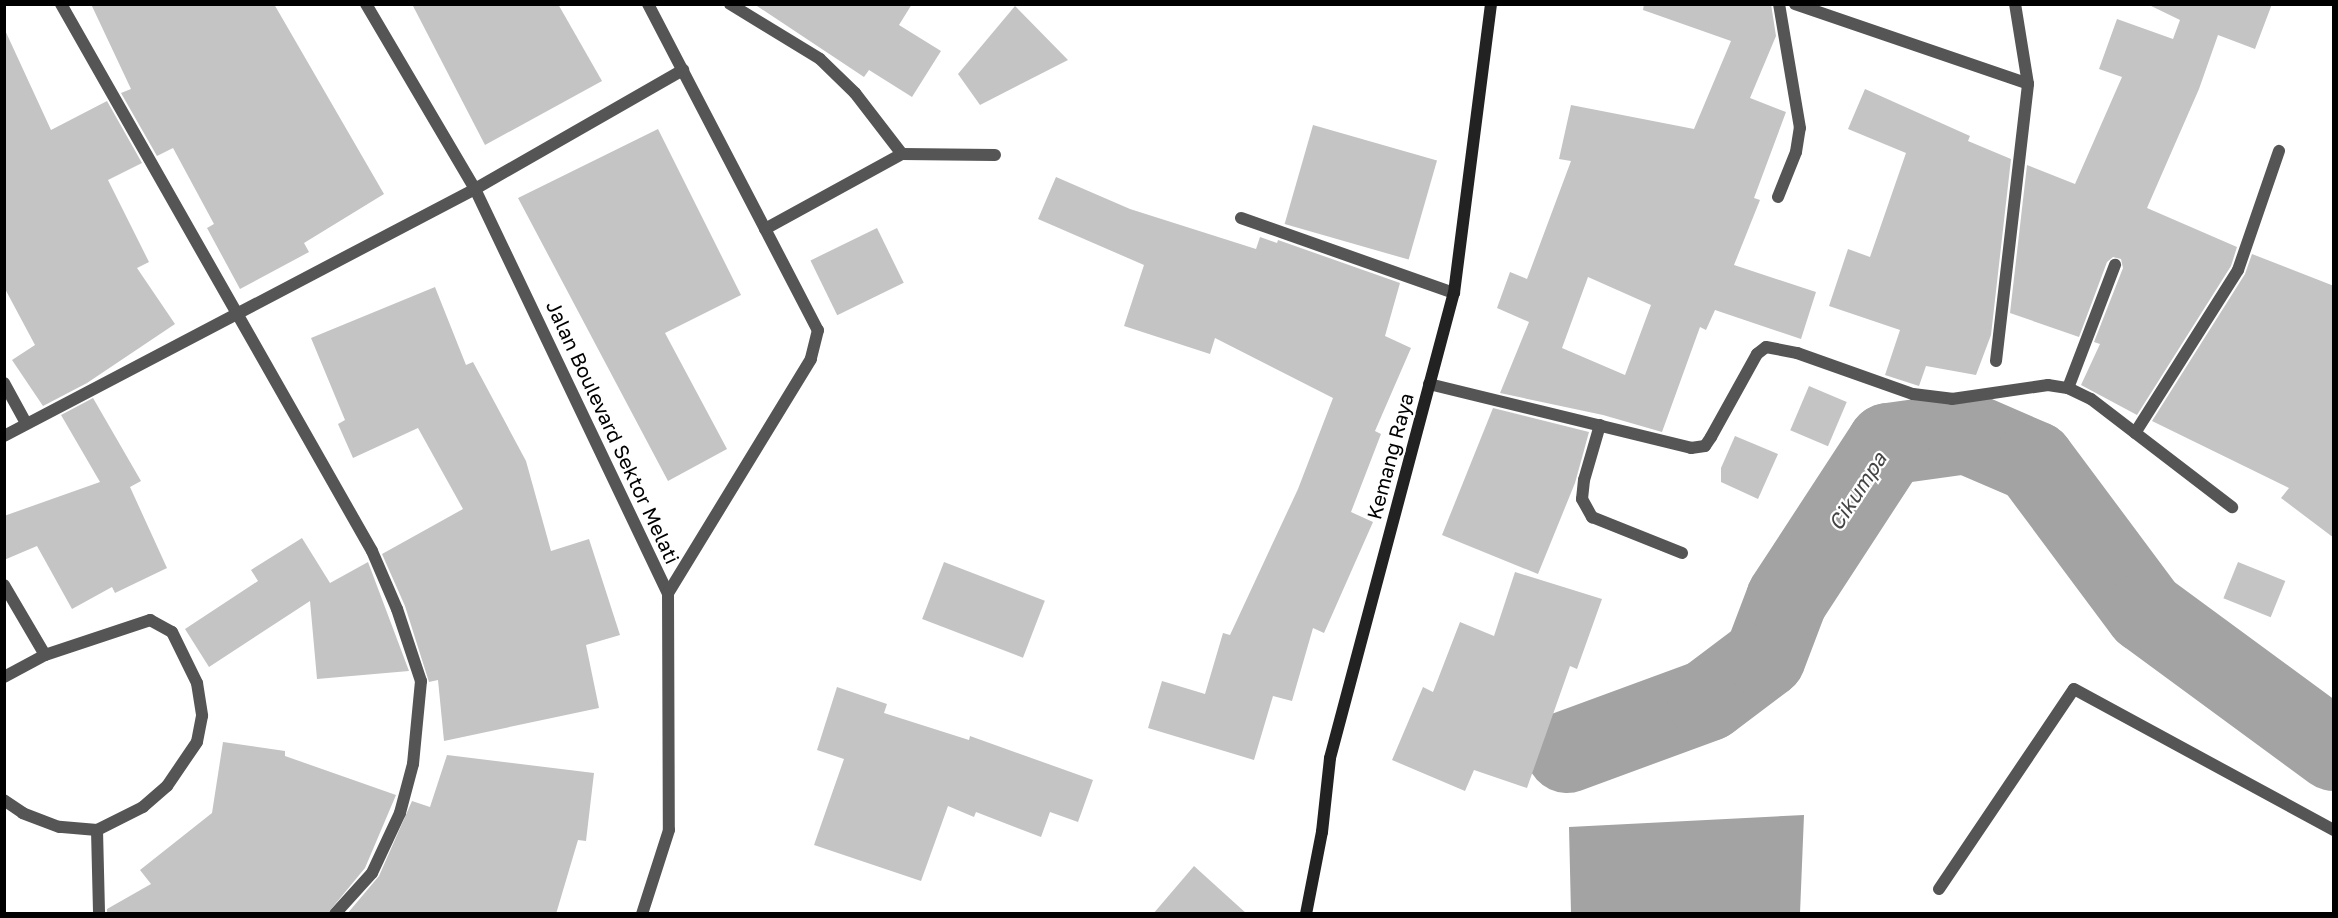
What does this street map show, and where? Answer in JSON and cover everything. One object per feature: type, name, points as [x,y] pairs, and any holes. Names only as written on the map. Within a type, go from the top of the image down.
[{"type":"street","points":[[62,4],[234,314],[372,551],[397,609],[421,681],[413,764],[400,813],[372,873],[336,914]]},
{"type":"street","name":"Jalan Boulevard Sektor Melati","points":[[366,4],[475,189],[668,593],[669,830],[642,914]]},
{"type":"street","points":[[648,4],[818,330],[812,359],[668,593]]},
{"type":"street","points":[[730,4],[820,59],[855,93],[902,154]]},
{"type":"street","name":"Kemang Raya","points":[[1306,914],[1322,832],[1330,758],[1454,293],[1491,4]]},
{"type":"street","points":[[1778,197],[1800,128],[1779,4]]},
{"type":"street","points":[[1795,4],[2028,84]]},
{"type":"street","points":[[1996,361],[2028,84],[2015,4]]},
{"type":"street","points":[[4,436],[475,189],[683,70]]},
{"type":"street","points":[[2135,433],[2238,270],[2279,151]]},
{"type":"street","points":[[765,229],[902,154],[995,155]]},
{"type":"street","points":[[1241,219],[1454,293]]},
{"type":"street","points":[[2068,388],[2115,265]]},
{"type":"street","points":[[1429,384],[1691,448],[1705,446],[1757,354],[1772,346],[1913,394],[1952,399],[2049,386],[2068,388],[2091,399],[2232,507]]},
{"type":"street","points":[[4,383],[26,423]]},
{"type":"street","points":[[1600,425],[1584,480],[1582,499],[1592,517],[1682,553]]},
{"type":"street","points":[[4,585],[45,656]]},
{"type":"street","points":[[4,677],[45,656],[150,620],[172,632],[197,683],[202,716],[197,742],[186,762],[143,807],[97,830],[59,826],[23,813],[4,800]]},
{"type":"street","points":[[1939,889],[2074,689],[2334,830]]},
{"type":"street","points":[[97,830],[99,914]]},
{"type":"shaded area","points":[[1804,815],[1800,913],[1571,913],[1569,827]]},
{"type":"building","points":[[91,4],[274,4],[384,194],[304,243],[309,252],[240,289],[207,228],[214,224],[173,148],[157,156],[121,93],[131,89]]},
{"type":"building","points":[[412,4],[558,4],[602,81],[485,145]]},
{"type":"building","points":[[754,4],[912,4],[899,25],[941,51],[912,97],[869,70],[864,77]]},
{"type":"building","points":[[1644,4],[1771,4],[1776,36],[1750,98],[1786,112],[1754,198],[1760,200],[1734,265],[1816,292],[1801,339],[1715,310],[1706,330],[1700,327],[1662,432],[1603,415],[1500,393],[1529,322],[1497,308],[1510,272],[1527,279],[1571,161],[1559,159],[1571,105],[1694,129],[1731,41],[1643,10]],"holes":[[[1588,277],[1651,305],[1625,375],[1562,348]]]},
{"type":"building","points":[[2147,4],[2272,4],[2255,49],[2218,35],[2199,89],[2147,208],[2237,247],[2231,266],[2137,415],[2081,385],[2100,344],[2094,342],[2123,268],[2121,259],[2113,257],[2107,262],[2079,337],[2010,313],[2027,165],[2075,184],[2122,77],[2099,69],[2117,19],[2173,39],[2180,20]]},
{"type":"building","points":[[1015,6],[1068,60],[980,105],[958,74]]},
{"type":"building","points":[[4,28],[51,130],[107,101],[142,163],[108,180],[149,262],[137,268],[175,324],[87,383],[43,406],[12,360],[35,345],[4,287]]},
{"type":"building","points":[[1865,89],[1970,136],[1968,141],[2011,159],[1991,335],[1976,375],[1926,366],[1919,386],[1885,375],[1900,330],[1829,306],[1848,249],[1870,257],[1906,153],[1848,129]]},
{"type":"building","points":[[1313,125],[1437,161],[1409,260],[1285,224]]},
{"type":"building","points":[[658,129],[741,295],[665,333],[727,449],[668,481],[518,198]]},
{"type":"building","points":[[1056,177],[1130,209],[1256,249],[1260,237],[1277,243],[1278,240],[1400,283],[1385,336],[1411,348],[1375,431],[1381,434],[1351,512],[1373,522],[1324,633],[1313,628],[1292,701],[1273,696],[1254,760],[1148,728],[1162,681],[1205,694],[1223,633],[1230,635],[1298,489],[1333,398],[1215,338],[1210,354],[1124,326],[1144,265],[1038,219]]},
{"type":"building","points":[[877,228],[904,283],[837,315],[810,260]]},
{"type":"building","points":[[2252,254],[2334,286],[2334,538],[2281,498],[2289,488],[2152,421],[2245,274]]},
{"type":"building","points":[[435,287],[466,365],[473,362],[526,461],[551,551],[589,539],[620,635],[586,645],[599,708],[444,741],[438,680],[429,682],[405,606],[382,554],[463,509],[418,428],[353,458],[338,424],[345,420],[311,338]]},
{"type":"building","points":[[1809,386],[1847,402],[1828,446],[1790,430]]},
{"type":"building","points":[[93,398],[141,481],[130,487],[167,568],[115,593],[112,587],[72,609],[37,546],[4,560],[4,516],[100,482],[61,415]]},
{"type":"building","points":[[1493,408],[1589,432],[1575,483],[1538,574],[1442,535]]},
{"type":"building","points":[[1735,436],[1778,454],[1758,499],[1721,482],[1721,468]]},
{"type":"building","points":[[302,538],[330,583],[368,562],[409,671],[317,679],[310,601],[209,667],[185,629],[258,581],[251,570]]},
{"type":"building","points":[[944,562],[1045,601],[1023,658],[922,619]]},
{"type":"building","points":[[2238,562],[2285,581],[2271,617],[2223,598]]},
{"type":"building","points":[[1515,572],[1602,599],[1577,669],[1570,666],[1527,788],[1474,770],[1465,791],[1392,760],[1423,687],[1433,692],[1460,622],[1494,636]]},
{"type":"building","points":[[837,687],[887,704],[884,713],[969,740],[970,736],[1093,780],[1078,822],[1050,812],[1041,837],[976,812],[974,817],[948,806],[921,881],[814,845],[844,759],[817,750]]},
{"type":"building","points":[[223,742],[285,751],[285,756],[396,795],[365,868],[327,914],[107,914],[107,909],[151,884],[140,870],[212,813]]},
{"type":"building","points":[[447,755],[594,773],[586,841],[578,840],[556,914],[347,914],[379,876],[412,801],[430,807]]},
{"type":"building","points":[[1194,866],[1247,914],[1153,914]]},
{"type":"waterway","name":"Cikumpa","points":[[1567,752],[1708,700],[1765,657],[1787,599],[1888,444],[1967,433],[2034,462],[2146,612],[2334,750]]}]
